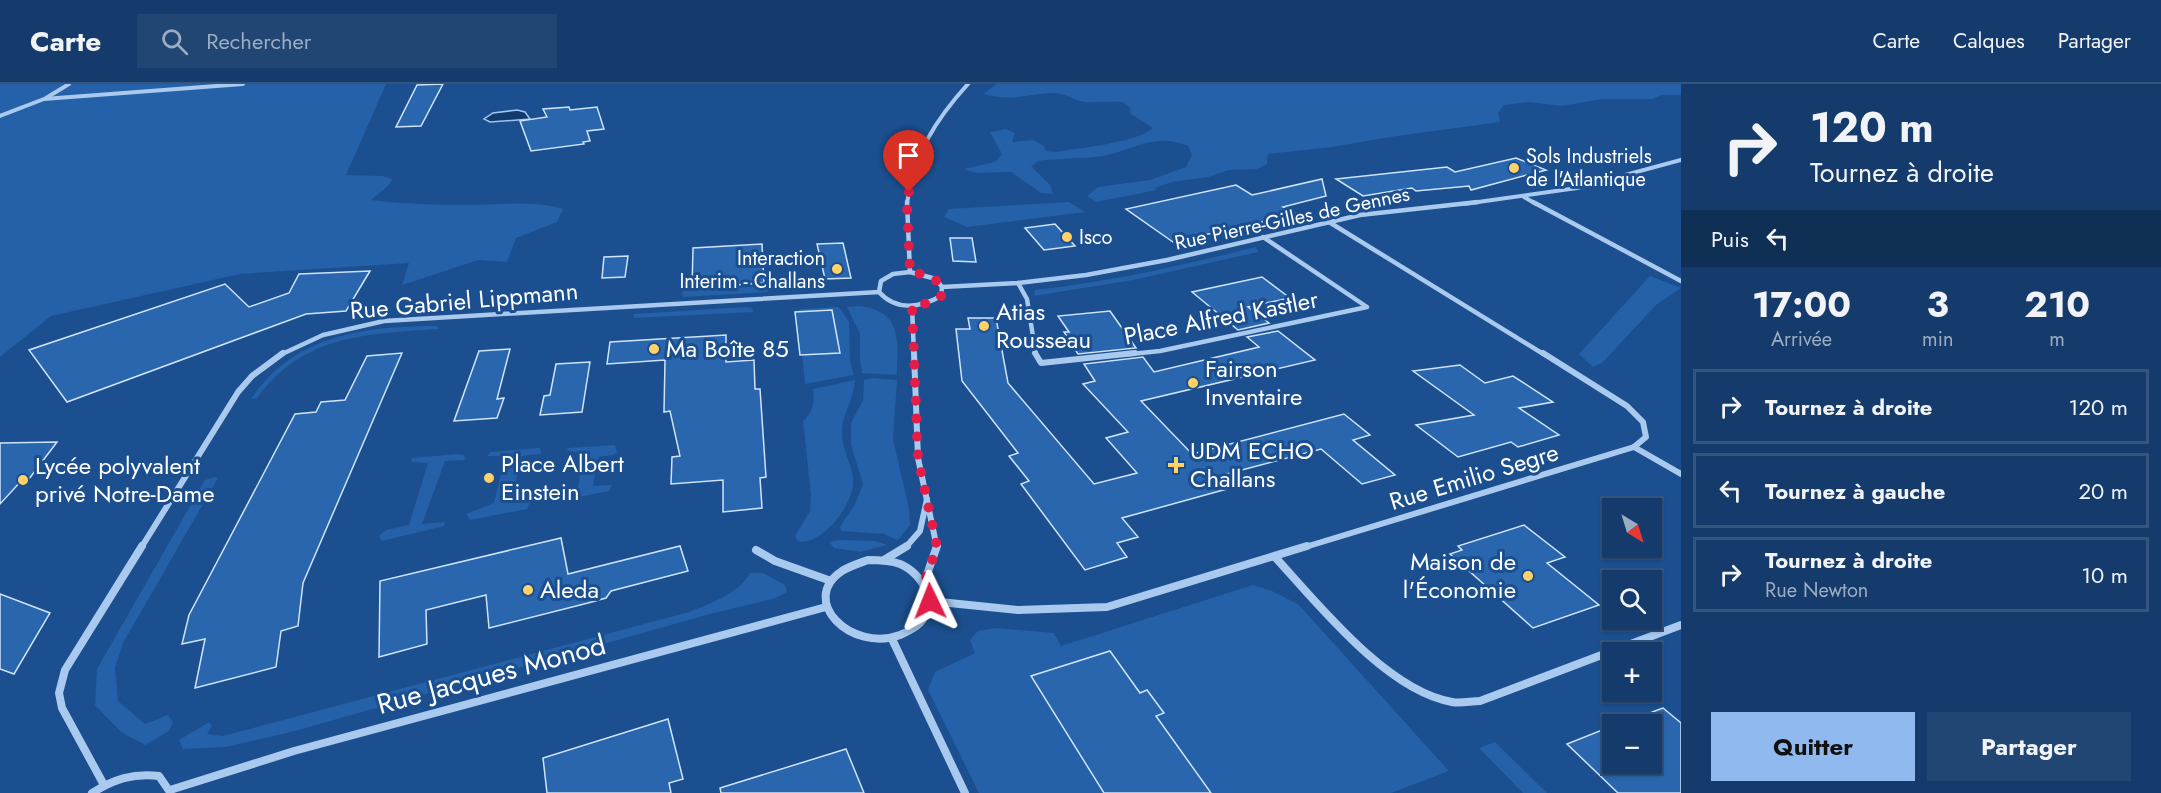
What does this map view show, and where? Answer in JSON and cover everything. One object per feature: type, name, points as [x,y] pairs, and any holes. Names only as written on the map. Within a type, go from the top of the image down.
[{"type":"street","points":[[0,116],[44,99],[69,84]]},
{"type":"street","points":[[44,99],[243,84]]},
{"type":"street","points":[[910,272],[907,204],[911,180],[922,148],[944,112],[968,84]]},
{"type":"street","name":"Rue Pierre-Gilles de Gennes","points":[[942,286],[1018,283],[1135,266],[1329,222],[1389,211],[1524,197],[1577,188],[1681,160]]},
{"type":"street","points":[[1524,197],[1681,281]]},
{"type":"street","points":[[1329,222],[1623,403],[1636,414],[1647,430],[1643,442],[1634,447]]},
{"type":"street","name":"Place Alfred Kastler","points":[[1018,283],[1027,299],[1036,357],[1041,363],[1160,351],[1367,307],[1263,237]]},
{"type":"street","points":[[910,272],[936,279],[942,286],[941,296],[930,303],[912,306],[896,304],[884,298],[879,292],[881,281],[892,274],[910,272]]},
{"type":"street","name":"Rue Gabriel Lippmann","points":[[104,785],[62,708],[59,693],[65,670],[238,392],[265,363],[310,339],[358,324],[879,292]]},
{"type":"street","points":[[912,306],[918,458],[937,547],[924,583]]},
{"type":"street","points":[[1634,447],[1681,474]]},
{"type":"street","name":"Rue Emilio Segre","points":[[930,601],[977,609],[1035,612],[1107,607],[1634,447]]},
{"type":"street","points":[[884,560],[918,538],[922,531],[927,495]]},
{"type":"street","points":[[756,550],[775,561],[831,581]]},
{"type":"street","points":[[1275,557],[1377,662],[1409,685],[1453,702],[1480,701],[1681,625]]},
{"type":"street","points":[[868,560],[884,560],[900,564],[914,572],[924,583],[930,601],[923,621],[909,632],[892,639],[870,640],[850,634],[834,622],[826,607],[826,594],[831,581],[840,571],[853,564],[868,560]]},
{"type":"street","name":"Rue Jacques Monod","points":[[170,791],[294,751],[826,607]]},
{"type":"street","points":[[892,639],[965,793]]},
{"type":"street","points":[[92,793],[104,785],[137,773],[159,776],[170,791]]},
{"type":"shaded area","points":[[0,84],[386,84],[346,175],[382,176],[393,179],[371,200],[445,205],[529,204],[563,209],[557,222],[516,238],[507,262],[478,260],[402,285],[409,263],[240,274],[51,316],[0,357]]},
{"type":"shaded area","points":[[997,84],[1681,84],[1681,95],[1662,95],[1652,99],[1602,99],[1562,106],[1529,102],[1504,105],[1498,113],[1500,122],[1332,147],[1268,154],[1267,164],[1257,169],[1229,170],[1208,177],[1172,182],[1155,188],[1157,190],[1096,202],[1087,196],[1098,187],[1150,180],[1186,167],[1192,155],[1188,146],[1176,142],[1155,141],[1103,156],[1038,161],[1031,166],[1050,185],[1053,194],[1041,193],[1011,172],[976,173],[964,169],[995,162],[1002,154],[990,132],[1006,129],[1015,133],[1012,142],[1033,140],[1044,146],[1046,151],[1054,152],[1121,141],[1146,133],[1153,128],[1131,114],[1130,108],[1123,102],[1085,102],[1053,93],[1011,97],[983,94]]},
{"type":"shaded area","points":[[517,110],[525,112],[530,119],[490,122],[484,119],[493,113]]},
{"type":"shaded area","points":[[1069,202],[1085,212],[967,227],[944,217],[949,209]]},
{"type":"shaded area","points":[[1256,247],[1258,252],[1133,280],[1034,296],[1035,290],[1119,278]]},
{"type":"shaded area","points":[[1650,276],[1681,288],[1656,305],[1603,362],[1593,367],[1579,354]]},
{"type":"shaded area","points":[[766,286],[768,292],[683,297],[682,291]]},
{"type":"shaded area","points":[[859,306],[873,309],[890,321],[897,339],[897,375],[862,373],[860,334],[847,307]]},
{"type":"shaded area","points":[[839,307],[849,322],[850,362],[854,375],[805,384],[802,355],[840,352],[832,310],[798,312],[800,309]]},
{"type":"shaded area","points":[[752,308],[753,312],[634,318],[634,314]]},
{"type":"shaded area","points":[[437,326],[439,329],[362,336],[316,349],[295,361],[275,377],[257,398],[251,399],[268,377],[288,361],[333,338],[384,328]]},
{"type":"shaded area","points":[[873,378],[897,380],[893,439],[909,509],[910,525],[898,540],[884,534],[841,531],[840,527],[855,504],[863,484],[851,445],[851,423],[863,400],[864,380]]},
{"type":"shaded area","points":[[855,380],[842,427],[843,445],[853,478],[853,488],[844,510],[827,530],[807,541],[798,541],[795,536],[810,511],[811,495],[803,421],[813,407],[813,389]]},
{"type":"shaded area","points":[[615,445],[617,452],[613,455],[598,457],[593,486],[612,485],[609,491],[558,501],[553,496],[557,492],[578,488],[583,453],[567,451],[568,448]]},
{"type":"shaded area","points":[[540,448],[541,454],[522,456],[511,501],[530,502],[527,509],[470,520],[466,514],[494,503],[504,461],[502,456],[487,456],[490,452]]},
{"type":"shaded area","points":[[464,455],[465,460],[445,461],[422,524],[445,522],[444,526],[382,541],[379,536],[386,530],[409,525],[428,463],[411,462],[412,458]]},
{"type":"shaded area","points":[[218,478],[123,643],[115,668],[118,701],[145,724],[168,715],[173,722],[169,731],[145,745],[121,732],[95,705],[97,669],[205,480]]},
{"type":"shaded area","points":[[875,541],[887,545],[860,552],[834,548],[829,542]]},
{"type":"shaded area","points":[[750,573],[763,573],[785,585],[787,592],[776,598],[710,614],[291,732],[226,747],[183,749],[179,740],[209,722],[212,726],[207,734],[223,736],[689,612],[731,592]]},
{"type":"shaded area","points":[[1253,585],[1272,591],[1298,604],[1449,771],[1391,793],[979,793],[928,690],[935,672],[975,653],[970,640],[978,631],[995,628],[1054,633],[1061,646]]},
{"type":"shaded area","points":[[1495,742],[1547,793],[1523,793],[1479,748]]},
{"type":"building","points":[[443,84],[421,126],[396,127],[417,85]]},
{"type":"building","points":[[569,107],[570,110],[597,107],[604,129],[587,131],[590,141],[583,142],[584,144],[531,151],[520,121],[547,117],[543,109]]},
{"type":"building","points":[[1516,158],[1546,170],[1471,190],[1469,186],[1416,191],[1412,188],[1363,196],[1336,179],[1447,167],[1455,172]]},
{"type":"building","points":[[1322,179],[1326,196],[1283,207],[1297,214],[1173,242],[1126,209],[1236,185],[1252,195]]},
{"type":"building","name":"Isco","points":[[1055,224],[1075,246],[1044,250],[1025,228]]},
{"type":"building","points":[[950,238],[972,238],[976,262],[953,261]]},
{"type":"building","points":[[843,243],[851,278],[825,279],[817,244]]},
{"type":"building","points":[[762,244],[764,283],[692,288],[693,248]]},
{"type":"building","points":[[628,256],[625,277],[602,278],[604,257]]},
{"type":"building","points":[[370,271],[346,311],[306,314],[67,402],[29,350],[225,284],[249,307],[289,293],[299,274]]},
{"type":"building","points":[[1262,277],[1290,298],[1248,307],[1269,323],[1238,330],[1192,292]]},
{"type":"building","points":[[832,310],[840,353],[800,355],[795,312]]},
{"type":"building","points":[[1110,311],[1136,348],[1078,354],[1064,332],[1069,332],[1058,316]]},
{"type":"building","points":[[968,318],[996,318],[1008,383],[1094,484],[1137,473],[1106,438],[1128,432],[1083,384],[1095,381],[1084,364],[1143,357],[1154,372],[1259,347],[1247,337],[1278,331],[1315,360],[1141,401],[1192,454],[1344,414],[1370,435],[1353,440],[1395,475],[1362,484],[1321,449],[1223,475],[1234,487],[1122,518],[1138,537],[1117,543],[1127,557],[1085,570],[1021,484],[1029,481],[1009,456],[1018,453],[962,381],[956,329],[970,329]]},
{"type":"building","points":[[726,335],[726,362],[754,360],[755,389],[760,389],[766,477],[760,478],[762,508],[723,512],[723,480],[671,484],[672,457],[680,456],[670,411],[664,412],[665,360],[607,364],[610,342]]},
{"type":"building","points":[[510,349],[497,399],[504,398],[497,418],[454,421],[479,351]]},
{"type":"building","points":[[402,353],[303,583],[298,626],[281,631],[276,667],[195,688],[205,639],[182,644],[189,615],[295,414],[316,412],[321,402],[345,400],[367,356]]},
{"type":"building","points":[[590,362],[582,412],[540,415],[544,396],[550,395],[556,364]]},
{"type":"building","points":[[1460,365],[1485,383],[1513,376],[1553,402],[1519,408],[1559,435],[1518,447],[1511,442],[1458,457],[1416,425],[1474,415],[1413,371]]},
{"type":"building","points":[[57,442],[29,479],[23,479],[0,504],[0,443]]},
{"type":"building","name":"Maison de l'Économie","points":[[1524,525],[1565,557],[1547,563],[1599,605],[1533,628],[1450,554],[1462,550],[1458,546]]},
{"type":"building","points":[[561,538],[568,574],[680,546],[688,571],[611,591],[606,598],[489,628],[486,595],[426,610],[427,644],[379,657],[380,581]]},
{"type":"building","points":[[0,594],[50,613],[14,674],[0,669]]},
{"type":"building","points":[[1110,651],[1140,693],[1147,690],[1164,713],[1156,716],[1211,793],[1104,793],[1031,676]]},
{"type":"building","points":[[1663,708],[1681,723],[1681,793],[1618,793],[1567,744],[1602,730],[1602,774],[1662,774],[1662,714],[1652,714]]},
{"type":"building","points":[[668,719],[683,779],[669,783],[671,793],[547,793],[543,758]]},
{"type":"building","points":[[846,749],[864,793],[721,793],[720,788]]},
{"type":"place","name":"Sols Industriels de l'Atlantique","points":[[1514,168]]},
{"type":"place","name":"Isco","points":[[1067,237]]},
{"type":"place","name":"Interaction Interim - Challans","points":[[837,269]]},
{"type":"place","name":"Atias Rousseau","points":[[984,326]]},
{"type":"place","name":"Ma Boîte 85","points":[[654,349]]},
{"type":"place","name":"Fairson Inventaire","points":[[1193,383]]},
{"type":"place","name":"UDM ECHO Challans","points":[[1176,465]]},
{"type":"place","name":"Place Albert Einstein","points":[[489,478]]},
{"type":"place","name":"Lycée polyvalent privé Notre-Dame","points":[[23,480]]},
{"type":"place","name":"Maison de l'Économie","points":[[1528,576]]},
{"type":"place","name":"Aleda","points":[[528,590]]},
{"type":"route","points":[[909,192],[907,204],[910,272],[936,279],[942,286],[941,296],[930,303],[912,306],[918,458],[937,547],[924,583],[930,601]]}]
